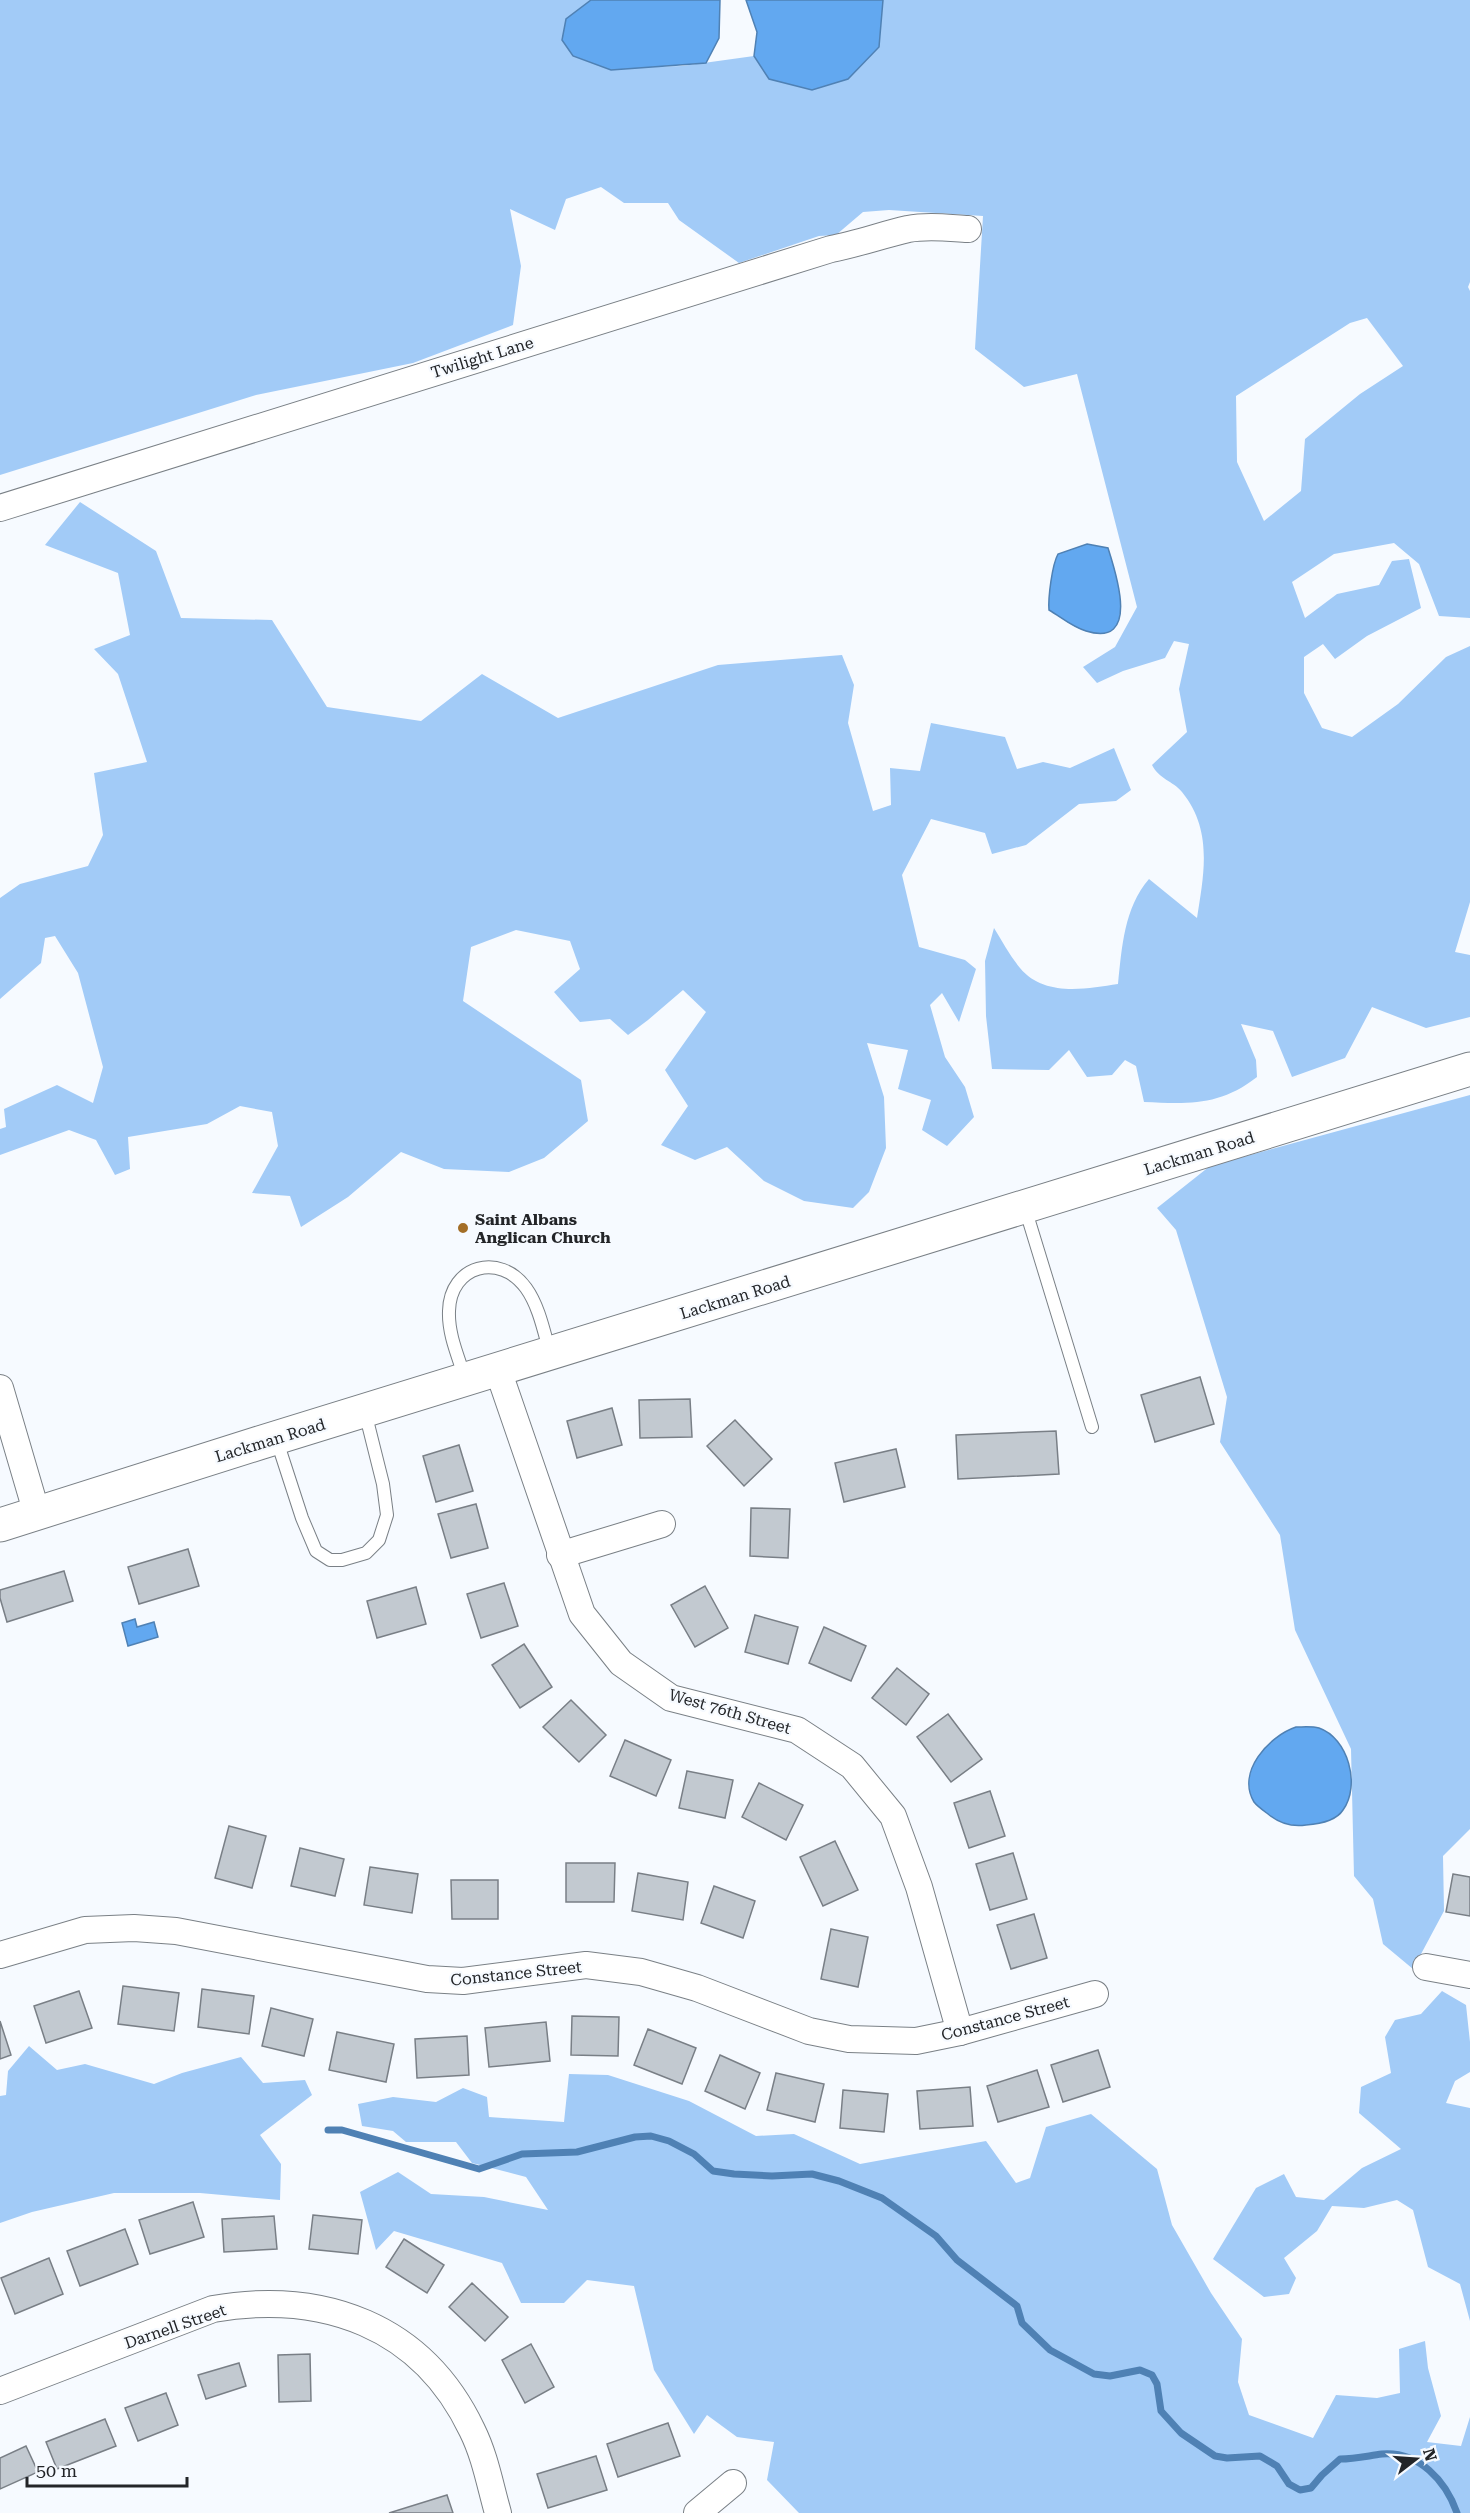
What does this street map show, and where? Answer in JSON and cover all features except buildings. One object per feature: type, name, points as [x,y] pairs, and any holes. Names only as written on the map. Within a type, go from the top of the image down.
[{"type":"main road","name":"Lackman Road","points":[[0,1525],[276,1437],[1470,1069]]},
{"type":"street","name":"Twilight Lane","points":[[0,508],[831,249],[860,244],[909,229],[938,227],[968,230]]},
{"type":"street","name":"West 76th Street","points":[[498,1370],[582,1614],[621,1663],[671,1698],[797,1730],[852,1766],[893,1816],[920,1887],[960,2032]]},
{"type":"street","points":[[0,1388],[37,1514]]},
{"type":"street","points":[[560,1555],[662,1524]]},
{"type":"street","name":"Constance Street","points":[[0,1955],[85,1930],[134,1928],[176,1931],[427,1979],[463,1981],[586,1965],[641,1972],[697,1988],[809,2031],[849,2039],[916,2041],[960,2032],[1095,1994]]},
{"type":"street","points":[[1426,1968],[1470,1975]]},
{"type":"street","name":"Darnell Street","points":[[0,2391],[213,2309],[238,2305],[290,2304],[355,2318],[414,2352],[429,2366],[447,2389],[473,2431],[498,2513]]},
{"type":"street","points":[[697,2513],[733,2483]]},
{"type":"lane","points":[[1025,1207],[1092,1427]]},
{"type":"lane","points":[[466,1380],[450,1329],[449,1310],[455,1285],[469,1271],[478,1268],[497,1268],[525,1286],[535,1306],[551,1354]]},
{"type":"lane","points":[[276,1437],[302,1518],[316,1551],[330,1560],[342,1560],[366,1553],[380,1540],[387,1515],[383,1484],[365,1410]]},
{"type":"shaded area","points":[[0,0],[591,0],[566,19],[647,67],[682,66],[754,56],[769,79],[879,47],[883,0],[1470,0],[1470,282],[1468,287],[1470,291],[1470,618],[1439,616],[1419,564],[1394,543],[1334,554],[1292,582],[1305,618],[1337,594],[1379,585],[1392,561],[1409,559],[1421,608],[1367,636],[1335,659],[1323,644],[1304,657],[1304,693],[1322,728],[1352,737],[1398,704],[1446,657],[1470,646],[1470,902],[1455,952],[1470,955],[1470,1017],[1426,1028],[1372,1007],[1345,1058],[1292,1077],[1273,1031],[1241,1024],[1256,1060],[1257,1077],[1230,1093],[1190,1103],[1144,1102],[1136,1066],[1125,1060],[1112,1075],[1087,1077],[1069,1050],[1049,1070],[992,1069],[986,1016],[985,961],[994,928],[1020,968],[1041,983],[1066,989],[1118,984],[1129,915],[1141,890],[1149,879],[1197,918],[1204,853],[1202,837],[1192,807],[1182,792],[1158,774],[1152,765],[1187,732],[1179,689],[1189,644],[1174,641],[1165,658],[1123,671],[1097,683],[1083,667],[1115,647],[1137,607],[1077,374],[1024,387],[975,349],[983,216],[889,210],[863,212],[836,235],[819,236],[739,263],[679,220],[668,203],[624,203],[601,187],[566,199],[555,230],[510,209],[521,266],[513,325],[413,363],[256,395],[0,475]],"holes":[[[1367,318],[1403,366],[1360,394],[1305,439],[1301,491],[1264,521],[1237,462],[1236,396],[1350,323]]]},
{"type":"shaded area","points":[[591,0],[720,0],[719,38],[706,63],[611,70],[573,56],[562,40],[566,19]]},
{"type":"shaded area","points":[[746,0],[883,0],[879,47],[848,79],[812,90],[769,79],[754,56],[757,32]]},
{"type":"shaded area","points":[[80,502],[156,551],[181,618],[272,620],[327,707],[421,721],[482,674],[558,718],[718,665],[842,655],[854,685],[848,723],[873,811],[891,805],[890,768],[920,771],[931,723],[1005,737],[1017,769],[1043,762],[1070,768],[1114,748],[1131,790],[1116,801],[1079,804],[1026,845],[992,854],[985,833],[931,819],[902,875],[919,947],[965,960],[976,969],[959,1022],[942,993],[930,1005],[945,1057],[965,1087],[974,1117],[947,1146],[922,1130],[931,1100],[898,1089],[908,1050],[867,1043],[884,1097],[886,1148],[869,1192],[853,1208],[804,1201],[764,1181],[727,1147],[695,1160],[661,1145],[688,1106],[665,1070],[706,1012],[683,990],[628,1035],[610,1019],[580,1022],[554,992],[580,969],[570,941],[516,930],[471,947],[463,1001],[581,1080],[588,1121],[544,1158],[509,1172],[444,1169],[401,1152],[348,1197],[301,1227],[290,1196],[252,1193],[278,1146],[272,1112],[240,1106],[207,1124],[128,1137],[130,1169],[115,1175],[96,1140],[69,1130],[0,1155],[0,1129],[6,1127],[4,1109],[57,1085],[93,1103],[103,1067],[78,973],[55,936],[45,938],[41,963],[0,999],[0,898],[20,884],[88,866],[103,835],[94,773],[147,762],[118,674],[94,649],[130,635],[118,573],[45,545]]},
{"type":"shaded area","points":[[1087,544],[1108,548],[1119,590],[1121,605],[1119,619],[1114,629],[1103,633],[1081,629],[1049,610],[1051,582],[1058,554]]},
{"type":"shaded area","points":[[1470,1095],[1470,1829],[1443,1856],[1444,1911],[1413,1969],[1383,1944],[1373,1899],[1354,1876],[1351,1749],[1295,1630],[1280,1535],[1220,1442],[1227,1397],[1176,1230],[1157,1208],[1210,1166]]},
{"type":"shaded area","points":[[135,1619],[137,1627],[154,1622],[158,1637],[128,1646],[122,1623]]},
{"type":"shaded area","points":[[1296,1727],[1316,1727],[1329,1733],[1338,1742],[1349,1763],[1351,1788],[1343,1810],[1336,1817],[1316,1824],[1291,1825],[1281,1822],[1254,1802],[1250,1791],[1249,1779],[1258,1757],[1276,1738]]},
{"type":"shaded area","points":[[1442,1991],[1466,2005],[1470,2042],[1470,2072],[1455,2081],[1446,2103],[1470,2108],[1470,2321],[1460,2284],[1428,2267],[1413,2210],[1397,2200],[1364,2208],[1332,2206],[1317,2231],[1284,2258],[1296,2278],[1289,2294],[1264,2297],[1213,2259],[1256,2188],[1284,2174],[1296,2197],[1324,2200],[1362,2168],[1401,2149],[1359,2113],[1361,2087],[1391,2073],[1385,2037],[1395,2020],[1421,2014]]},
{"type":"shaded area","points":[[29,2046],[57,2070],[85,2064],[154,2084],[182,2073],[241,2057],[263,2083],[305,2080],[312,2095],[260,2135],[281,2164],[280,2200],[200,2193],[114,2193],[32,2212],[0,2223],[0,2096],[6,2095],[8,2071]]},
{"type":"shaded area","points":[[569,2074],[608,2075],[689,2101],[756,2136],[794,2134],[860,2164],[986,2141],[1016,2183],[1030,2178],[1046,2127],[1091,2114],[1157,2169],[1172,2225],[1211,2293],[1242,2339],[1238,2382],[1249,2415],[1313,2438],[1336,2395],[1377,2398],[1400,2393],[1399,2349],[1425,2341],[1428,2368],[1441,2416],[1427,2442],[1461,2446],[1470,2417],[1470,2513],[799,2513],[767,2480],[774,2442],[737,2437],[707,2415],[694,2434],[654,2370],[634,2286],[587,2280],[564,2303],[521,2303],[502,2263],[394,2231],[376,2250],[360,2192],[398,2172],[431,2194],[484,2197],[548,2210],[526,2177],[472,2163],[456,2142],[406,2142],[393,2131],[362,2126],[358,2104],[393,2097],[436,2102],[463,2088],[487,2097],[489,2117],[564,2122]]},
{"type":"waterway","points":[[328,2130],[342,2130],[479,2169],[522,2154],[577,2152],[635,2137],[651,2136],[669,2141],[694,2154],[713,2171],[772,2176],[812,2174],[839,2181],[882,2198],[936,2236],[957,2260],[1017,2306],[1022,2323],[1050,2350],[1094,2374],[1110,2376],[1140,2370],[1152,2375],[1157,2384],[1161,2411],[1181,2433],[1215,2456],[1227,2458],[1260,2456],[1277,2466],[1289,2484],[1300,2490],[1311,2488],[1340,2459],[1382,2454],[1408,2457],[1429,2470],[1438,2479],[1457,2513]]},
{"type":"place","name":"Saint Albans Anglican Church","points":[[463,1228]]}]
